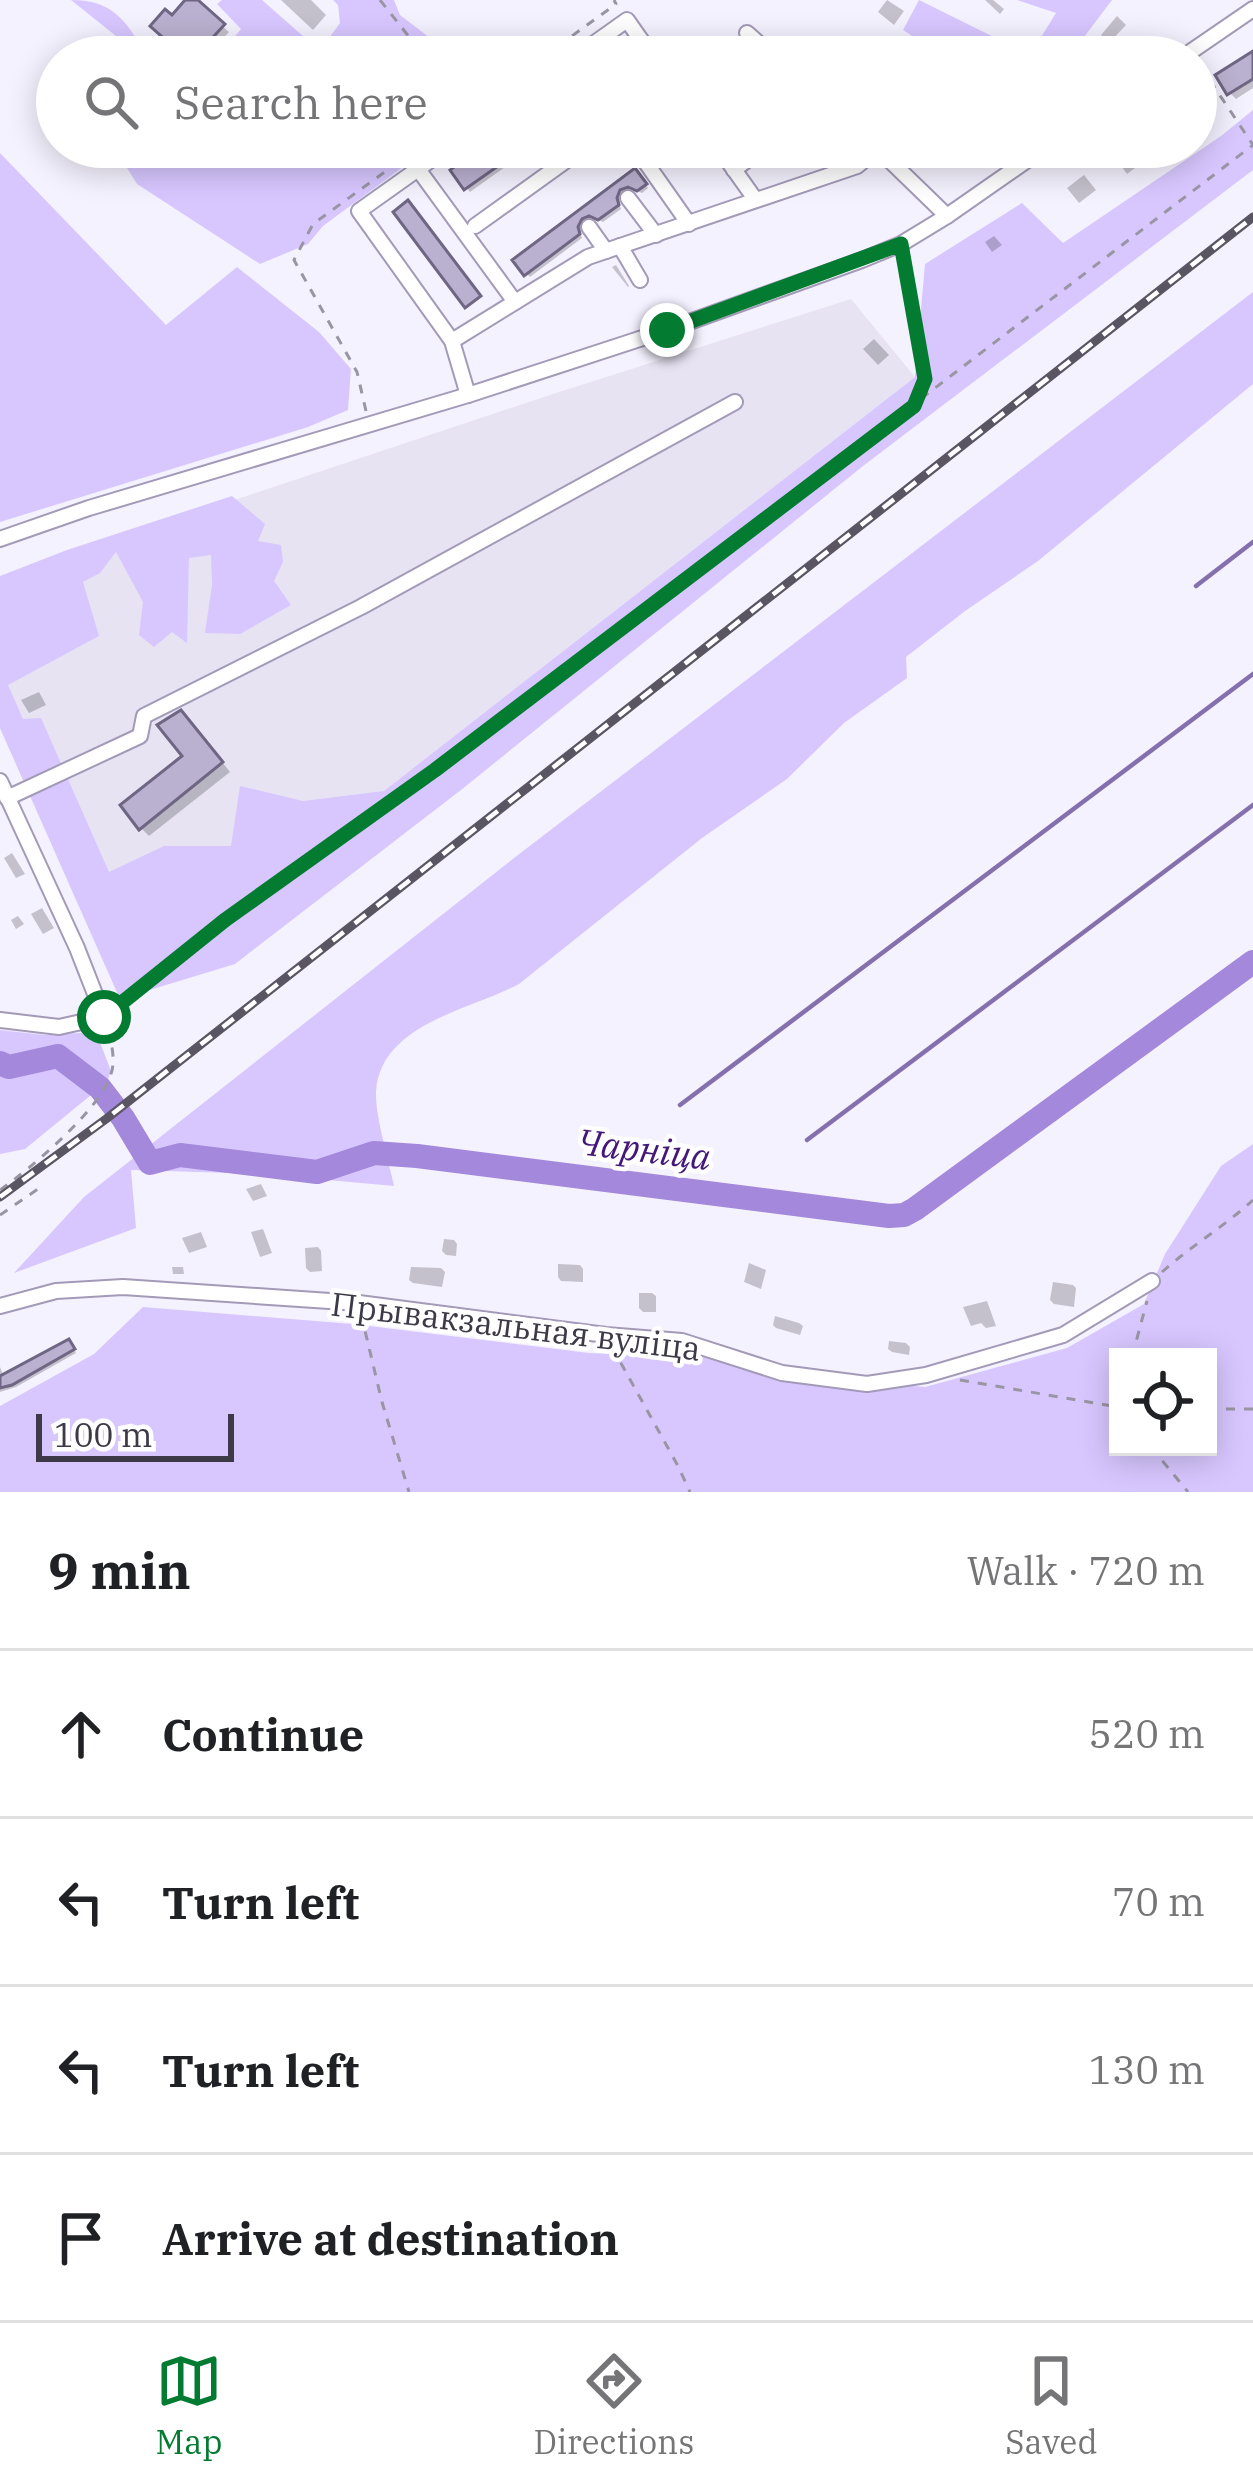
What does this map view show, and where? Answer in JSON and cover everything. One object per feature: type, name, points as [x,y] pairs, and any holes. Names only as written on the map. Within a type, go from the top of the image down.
[{"type":"street","points":[[1214,36],[1253,9]]},
{"type":"street","points":[[605,36],[627,20],[638,36]]},
{"type":"street","points":[[747,33],[750,36]]},
{"type":"street","points":[[475,226],[556,168]]},
{"type":"street","points":[[649,168],[689,224]]},
{"type":"street","points":[[737,168],[755,199]]},
{"type":"street","points":[[452,341],[588,257],[850,168]]},
{"type":"street","points":[[898,168],[947,216]]},
{"type":"street","points":[[0,539],[667,330],[901,244],[1016,168]]},
{"type":"street","points":[[468,395],[452,341],[359,212],[418,169],[515,302]]},
{"type":"street","points":[[628,198],[656,235]]},
{"type":"street","points":[[589,227],[640,280]]},
{"type":"street","points":[[552,255],[565,272]]},
{"type":"street","points":[[529,273],[539,287]]},
{"type":"street","points":[[8,798],[140,736],[144,716],[361,607],[735,403]]},
{"type":"street","points":[[0,781],[104,1017],[59,1027],[0,1020]]},
{"type":"street","name":"Прывакзальная вуліца","points":[[0,1306],[56,1291],[122,1287],[359,1303],[682,1341],[782,1372],[867,1384],[926,1375],[1064,1335],[1152,1281]]},
{"type":"path","points":[[380,0],[408,36]]},
{"type":"path","points":[[572,36],[616,4],[614,0]]},
{"type":"path","points":[[0,1190],[26,1172],[98,1100],[112,1072],[104,1017],[225,920],[435,770],[1252,145],[1217,91]]},
{"type":"path","points":[[369,424],[357,372],[294,260],[314,224],[390,168]]},
{"type":"path","points":[[901,244],[925,379],[914,406]]},
{"type":"path","points":[[0,1215],[38,1189]]},
{"type":"path","points":[[1134,1348],[1152,1281],[1253,1200]]},
{"type":"path","points":[[359,1303],[409,1492]]},
{"type":"path","points":[[606,1335],[690,1492]]},
{"type":"path","points":[[926,1375],[1109,1406]]},
{"type":"path","points":[[1217,1409],[1253,1409]]},
{"type":"path","points":[[1158,1456],[1188,1492]]},
{"type":"shaded area","points":[[71,0],[109,9],[134,36],[116,36]]},
{"type":"shaded area","points":[[262,0],[303,36],[235,36],[241,29],[217,4]]},
{"type":"shaded area","points":[[333,0],[394,0],[400,15],[428,36],[330,36],[340,23]]},
{"type":"shaded area","points":[[919,0],[992,36],[912,36],[903,30]]},
{"type":"shaded area","points":[[1017,0],[1112,0],[1085,36],[1042,36],[1056,13]]},
{"type":"shaded area","points":[[1253,110],[1253,170],[863,466],[461,790],[235,964],[120,999],[0,728],[0,576],[232,496],[265,524],[258,541],[281,545],[283,562],[274,581],[291,605],[240,634],[205,633],[211,555],[189,558],[187,643],[172,632],[154,647],[139,635],[143,602],[116,552],[100,573],[83,582],[99,636],[8,685],[23,719],[41,718],[109,872],[164,846],[231,846],[240,786],[303,801],[384,791],[915,377],[925,264],[1022,203],[1063,243],[1174,168],[1217,168],[1217,139]]},
{"type":"shaded area","points":[[0,153],[166,325],[237,267],[319,332],[351,369],[348,410],[308,427],[0,522]]},
{"type":"shaded area","points":[[127,168],[402,168],[323,226],[308,244],[260,264],[137,184]]},
{"type":"shaded area","points":[[1253,292],[1253,384],[1038,561],[906,657],[907,678],[844,723],[787,779],[702,838],[519,984],[431,1022],[393,1050],[381,1069],[376,1092],[394,1186],[262,1174],[131,1170],[136,1228],[14,1273],[84,1197],[514,858]]},
{"type":"shaded area","points":[[851,299],[915,377],[120,999],[0,728],[0,578]]},
{"type":"shaded area","points":[[0,1030],[45,1035],[96,1032],[111,1071],[107,1082],[25,1149],[0,1154]]},
{"type":"shaded area","points":[[1253,1144],[1253,1492],[0,1492],[0,1406],[94,1354],[143,1307],[353,1324],[589,1353],[724,1358],[844,1379],[925,1387],[1067,1348],[1144,1304],[1165,1254],[1221,1166]]},
{"type":"building","points":[[185,0],[198,0],[225,24],[214,36],[161,36],[150,26],[165,9],[172,15]]},
{"type":"building","points":[[1253,51],[1253,79],[1227,95],[1217,74]]},
{"type":"building","points":[[453,168],[495,168],[464,190]]},
{"type":"building","points":[[635,168],[647,184],[637,191],[620,190],[619,205],[598,220],[582,219],[580,234],[524,276],[512,260]]},
{"type":"building","points":[[408,200],[481,296],[465,308],[393,212]]},
{"type":"building","points":[[181,710],[223,762],[139,830],[120,805],[182,756],[157,725]]},
{"type":"building","points":[[69,1339],[75,1349],[0,1388],[0,1376]]},
{"type":"waterway","points":[[1196,586],[1253,542]]},
{"type":"waterway","points":[[680,1105],[1253,674]]},
{"type":"waterway","points":[[807,1140],[1253,805]]},
{"type":"waterway","name":"Чарніца","points":[[0,1063],[9,1067],[58,1056],[100,1088],[150,1163],[180,1155],[317,1172],[374,1153],[904,1215],[1253,962]]},
{"type":"railway","points":[[0,1197],[106,1119],[1253,217]]},
{"type":"route","points":[[104,1017],[225,920],[435,770],[914,406],[925,379],[901,244],[667,330]]}]
